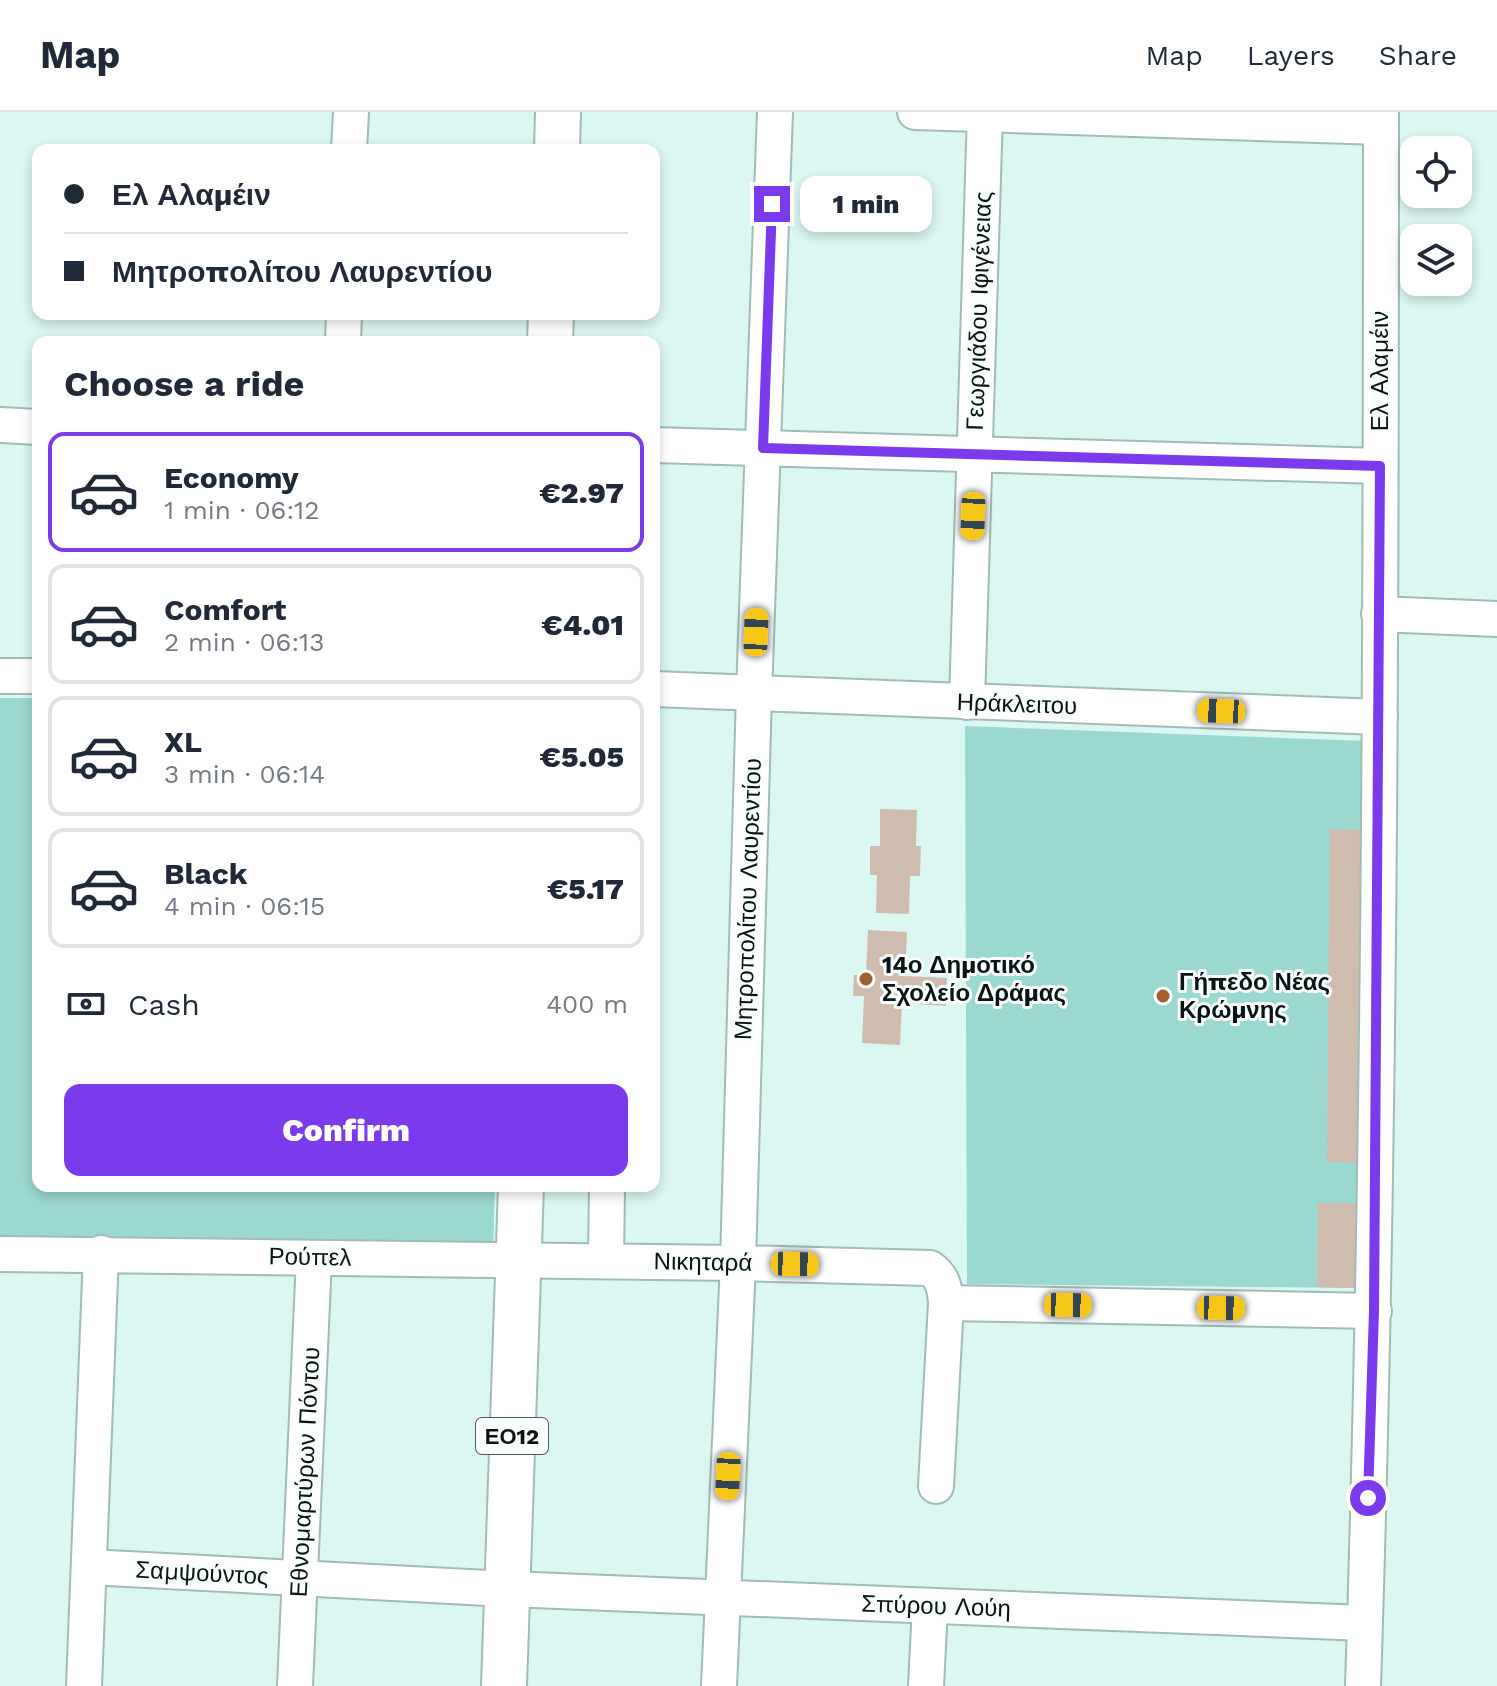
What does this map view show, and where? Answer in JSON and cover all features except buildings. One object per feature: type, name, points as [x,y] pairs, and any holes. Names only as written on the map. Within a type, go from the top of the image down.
[{"type":"main road","points":[[557,144],[558,112]]},
{"type":"main road","name":"ΕΟ12","points":[[504,1686],[521,1192]]},
{"type":"street","points":[[349,144],[351,112]]},
{"type":"street","name":"Μητροπολίτου Λαυρεντίου","points":[[719,1686],[738,1263],[775,112]]},
{"type":"street","points":[[915,112],[1381,119]]},
{"type":"street","name":"Γεωργιάδου Ιφιγένειας","points":[[967,702],[985,113]]},
{"type":"street","name":"Ελ Αλαμέιν","points":[[1363,1686],[1374,1311],[1380,717],[1381,119]]},
{"type":"street","points":[[0,425],[32,427]]},
{"type":"street","points":[[660,445],[1380,466]]},
{"type":"street","points":[[1379,614],[1497,619]]},
{"type":"street","points":[[0,676],[32,676]]},
{"type":"street","name":"Ηράκλειτου","points":[[660,689],[1380,717]]},
{"type":"street","points":[[606,1261],[607,1192]]},
{"type":"street","points":[[84,1686],[101,1253]]},
{"type":"street","name":"Ρούπελ","points":[[0,1254],[519,1261]]},
{"type":"street","name":"Εθνομαρτύρων Πόντου","points":[[295,1686],[314,1258]]},
{"type":"street","name":"Νικηταρά","points":[[519,1261],[910,1266],[934,1271],[943,1284],[946,1303]]},
{"type":"street","points":[[936,1486],[946,1303],[1374,1311]]},
{"type":"street","name":"Σαμψούντος","points":[[89,1567],[507,1589]]},
{"type":"street","name":"Σπύρου Λούη","points":[[507,1589],[1365,1623]]},
{"type":"street","points":[[926,1686],[930,1606]]},
{"type":"shaded area","points":[[0,698],[32,698],[32,1192],[495,1192],[493,1253],[0,1241]]},
{"type":"shaded area","name":"Γήπεδο Νέας Κρώμνης","points":[[965,726],[1365,741],[1357,1288],[967,1284]]},
{"type":"place","name":"14ο Δημοτικό Σχολείο Δράμας","points":[[866,979]]},
{"type":"place","name":"Γήπεδο Νέας Κρώμνης","points":[[1163,996]]},
{"type":"route","points":[[772,204],[763,448],[1380,466],[1374,1311],[1368,1498]]}]
